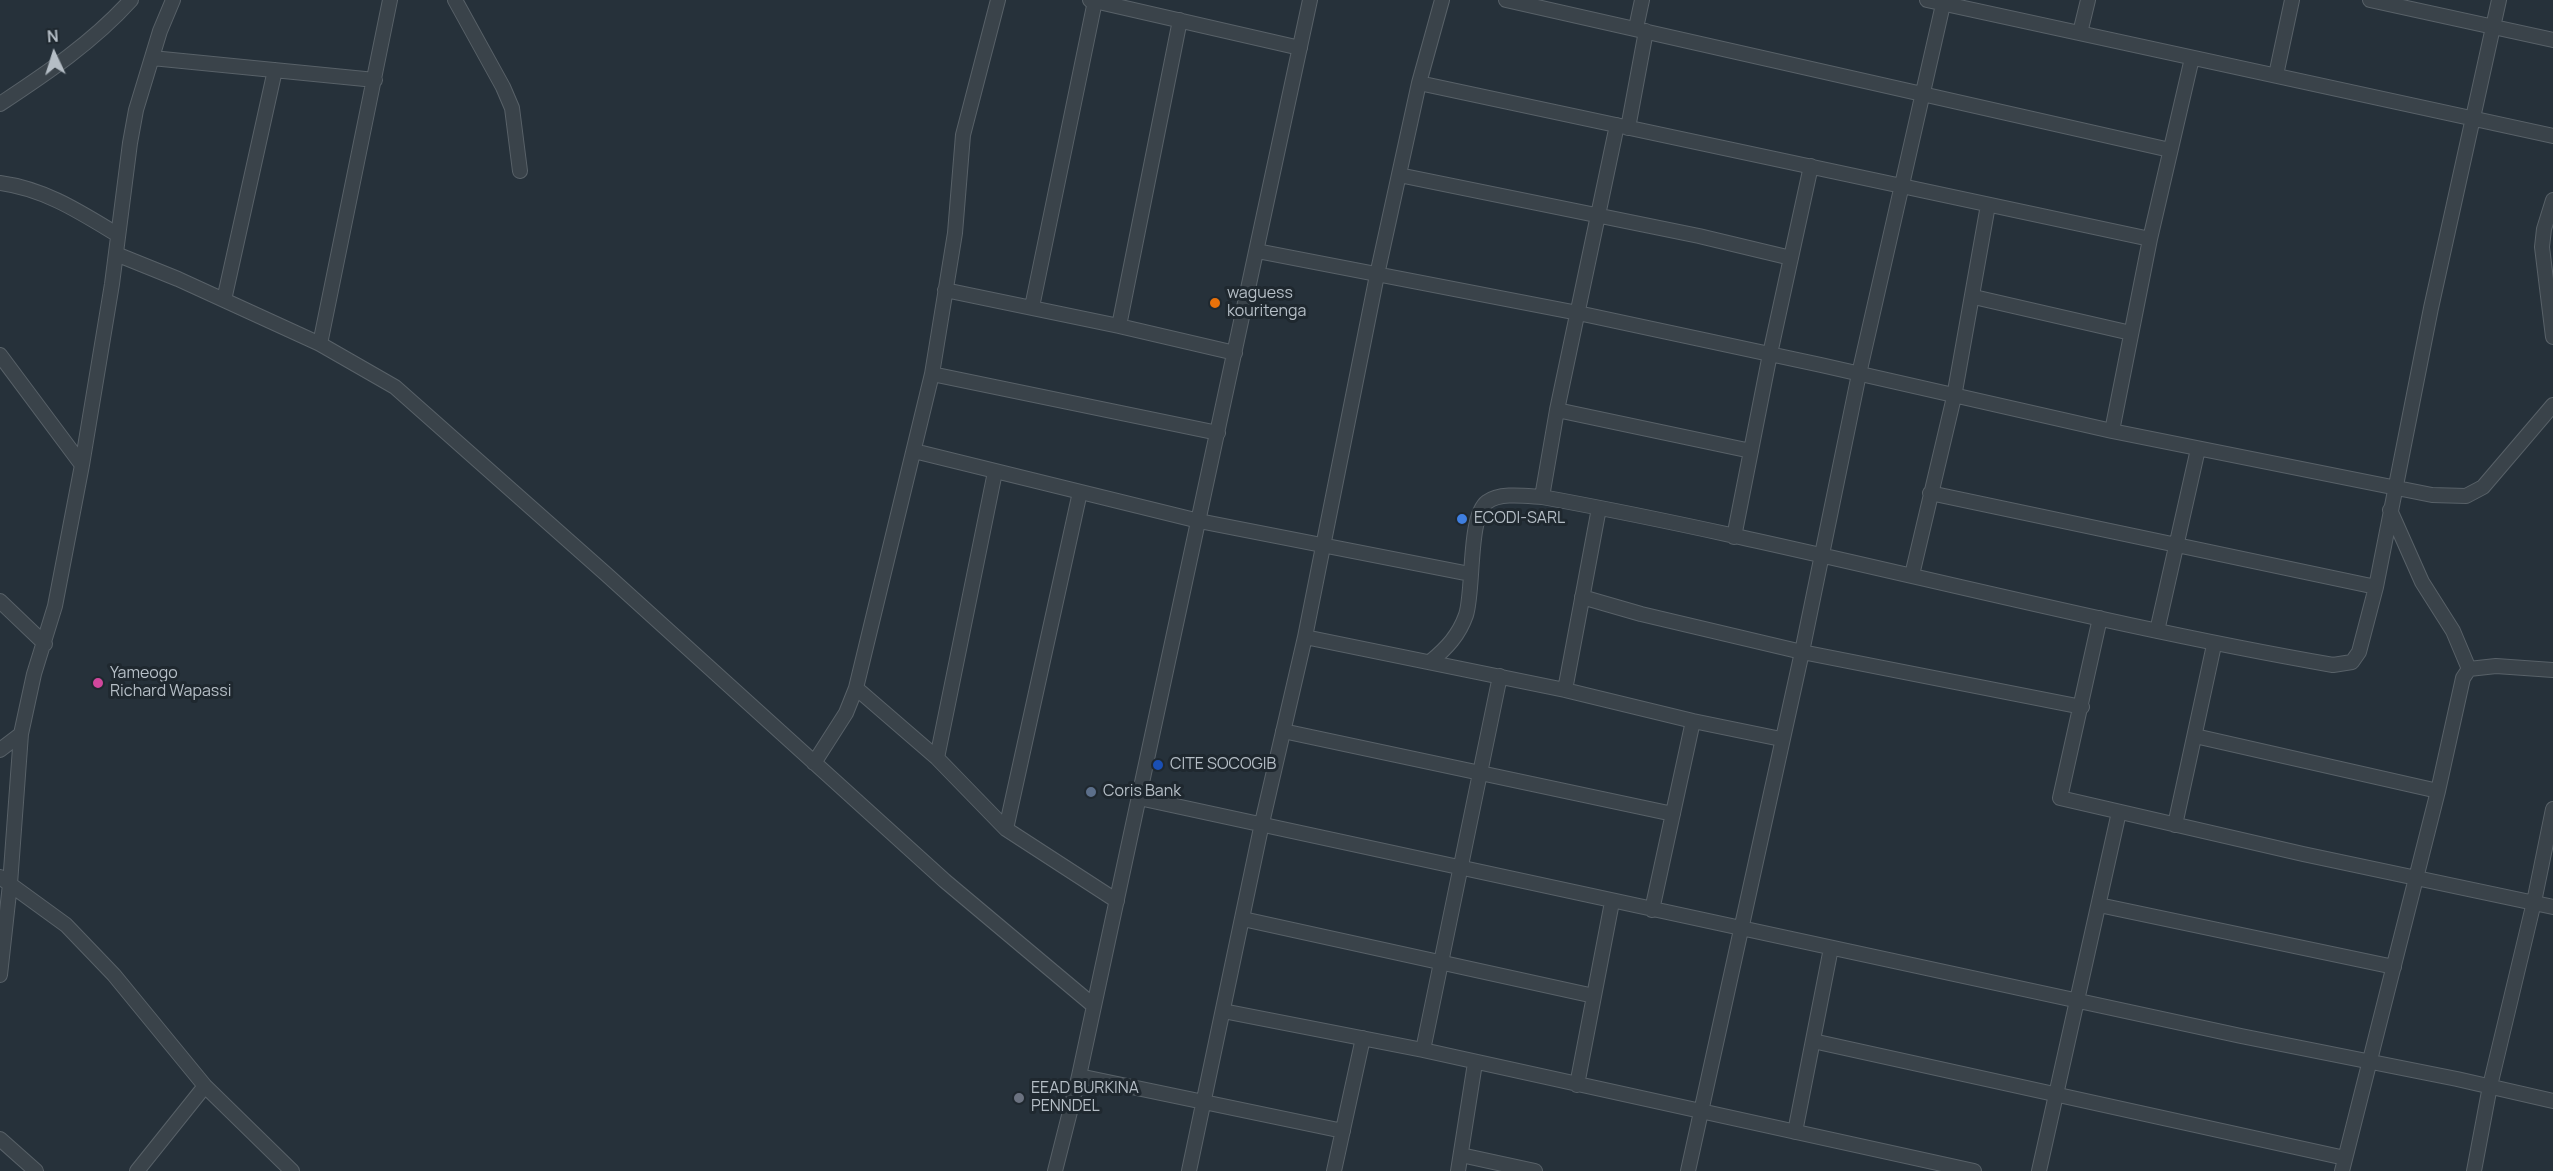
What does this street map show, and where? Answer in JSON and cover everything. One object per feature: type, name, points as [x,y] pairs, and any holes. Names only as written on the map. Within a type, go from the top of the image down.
[{"type":"street","points":[[0,104],[60,64],[92,39],[108,26],[131,0]]},
{"type":"street","points":[[0,975],[5,880],[21,734],[34,674],[55,606],[82,465],[116,254],[136,110],[173,0]]},
{"type":"street","points":[[320,344],[390,0]]},
{"type":"street","points":[[455,0],[503,87],[512,108],[520,171]]},
{"type":"street","points":[[814,763],[846,713],[856,688],[914,451],[932,374],[955,233],[963,135],[998,0]]},
{"type":"street","points":[[1055,1171],[1079,1076],[1309,5],[1322,0]]},
{"type":"street","points":[[1189,1171],[1262,823],[1305,637],[1377,275],[1419,83],[1442,0]]},
{"type":"street","points":[[1506,0],[2170,150]]},
{"type":"street","points":[[1542,497],[1557,410],[1599,216],[1622,127],[1641,30],[1642,0]]},
{"type":"street","points":[[1927,0],[2473,118],[2551,139]]},
{"type":"street","points":[[2080,33],[2088,0]]},
{"type":"street","points":[[2276,75],[2292,0]]},
{"type":"street","points":[[2370,0],[2553,40]]},
{"type":"street","points":[[1430,662],[1453,642],[1461,627],[1469,602],[1470,574],[1483,506],[1489,500],[1498,497],[1542,497],[1912,575],[2214,645],[2333,665],[2352,662],[2359,652],[2376,587],[2431,308],[2499,0]]},
{"type":"street","points":[[1032,307],[1093,1],[1300,48]]},
{"type":"street","points":[[1688,1171],[1781,739],[1802,652],[1859,374],[1943,2]]},
{"type":"street","points":[[1119,326],[1180,20]]},
{"type":"street","points":[[152,58],[375,80]]},
{"type":"street","points":[[2112,431],[2150,239],[2192,58]]},
{"type":"street","points":[[224,300],[275,70]]},
{"type":"street","points":[[1419,83],[1902,184],[1988,206],[2150,239]]},
{"type":"street","points":[[1734,537],[1770,354],[1811,166]]},
{"type":"street","points":[[1399,175],[1791,258]]},
{"type":"street","points":[[0,183],[38,191],[65,203],[118,235]]},
{"type":"street","points":[[2553,200],[2544,229],[2542,247],[2553,336]]},
{"type":"street","points":[[1912,575],[1954,397],[1974,297],[1988,206]]},
{"type":"street","points":[[1257,251],[1578,313],[2112,431],[2432,495],[2459,496],[2474,493],[2502,468],[2553,405]]},
{"type":"street","points":[[116,254],[320,344],[395,387],[606,574],[945,881],[1094,1006]]},
{"type":"street","points":[[945,290],[1032,307],[1235,353]]},
{"type":"street","points":[[1974,297],[2131,333]]},
{"type":"street","points":[[0,355],[82,465]]},
{"type":"street","points":[[932,374],[1218,433]]},
{"type":"street","points":[[1557,410],[1751,451]]},
{"type":"street","points":[[2157,631],[2198,449]]},
{"type":"street","points":[[914,451],[1199,521],[1470,574]]},
{"type":"street","points":[[937,758],[995,472]]},
{"type":"street","points":[[1006,830],[1080,492]]},
{"type":"street","points":[[1930,493],[2376,587]]},
{"type":"street","points":[[1565,690],[1599,508]]},
{"type":"street","points":[[2390,510],[2422,582],[2453,631],[2469,669]]},
{"type":"street","points":[[1582,597],[1641,614],[1802,652],[2082,707]]},
{"type":"street","points":[[0,601],[45,644]]},
{"type":"street","points":[[2100,618],[2060,798],[2553,907]]},
{"type":"street","points":[[1305,637],[1500,676],[1781,739]]},
{"type":"street","points":[[2175,825],[2214,645]]},
{"type":"street","points":[[1813,1041],[2058,1094],[2344,1164],[2417,878],[2463,678],[2469,669],[2496,666],[2553,670]]},
{"type":"street","points":[[1423,1050],[1500,676]]},
{"type":"street","points":[[856,688],[937,758],[1006,830],[1117,901]]},
{"type":"street","points":[[1652,910],[1693,721]]},
{"type":"street","points":[[1283,731],[1673,814]]},
{"type":"street","points":[[0,750],[21,734]]},
{"type":"street","points":[[2195,736],[2438,791]]},
{"type":"street","points":[[1139,798],[1262,823],[1612,902],[2553,1101]]},
{"type":"street","points":[[2474,1171],[2490,1086],[2534,902],[2553,810]]},
{"type":"street","points":[[2039,1171],[2119,812]]},
{"type":"street","points":[[5,880],[66,925],[114,975],[205,1086],[291,1171]]},
{"type":"street","points":[[1576,1085],[1612,902]]},
{"type":"street","points":[[2098,905],[2394,967]]},
{"type":"street","points":[[1243,919],[1594,996]]},
{"type":"street","points":[[1795,1132],[1831,948]]},
{"type":"street","points":[[1223,1011],[1423,1050],[1974,1171]]},
{"type":"street","points":[[1334,1171],[1363,1038]]},
{"type":"street","points":[[1458,1171],[1475,1063]]},
{"type":"street","points":[[1079,1076],[1343,1131]]},
{"type":"street","points":[[157,1171],[142,1166],[205,1086]]},
{"type":"street","points":[[0,1139],[36,1171]]},
{"type":"street","points":[[1461,1155],[1535,1171]]},
{"type":"place","name":"waguess kouritenga","points":[[1215,303]]},
{"type":"place","name":"ECODI-SARL","points":[[1462,519]]},
{"type":"place","name":"Yameogo Richard Wapassi","points":[[98,683]]},
{"type":"place","name":"CITE SOCOGIB","points":[[1158,765]]},
{"type":"place","name":"Coris Bank","points":[[1091,792]]},
{"type":"place","name":"EEAD BURKINA PENNDEL","points":[[1019,1098]]}]
